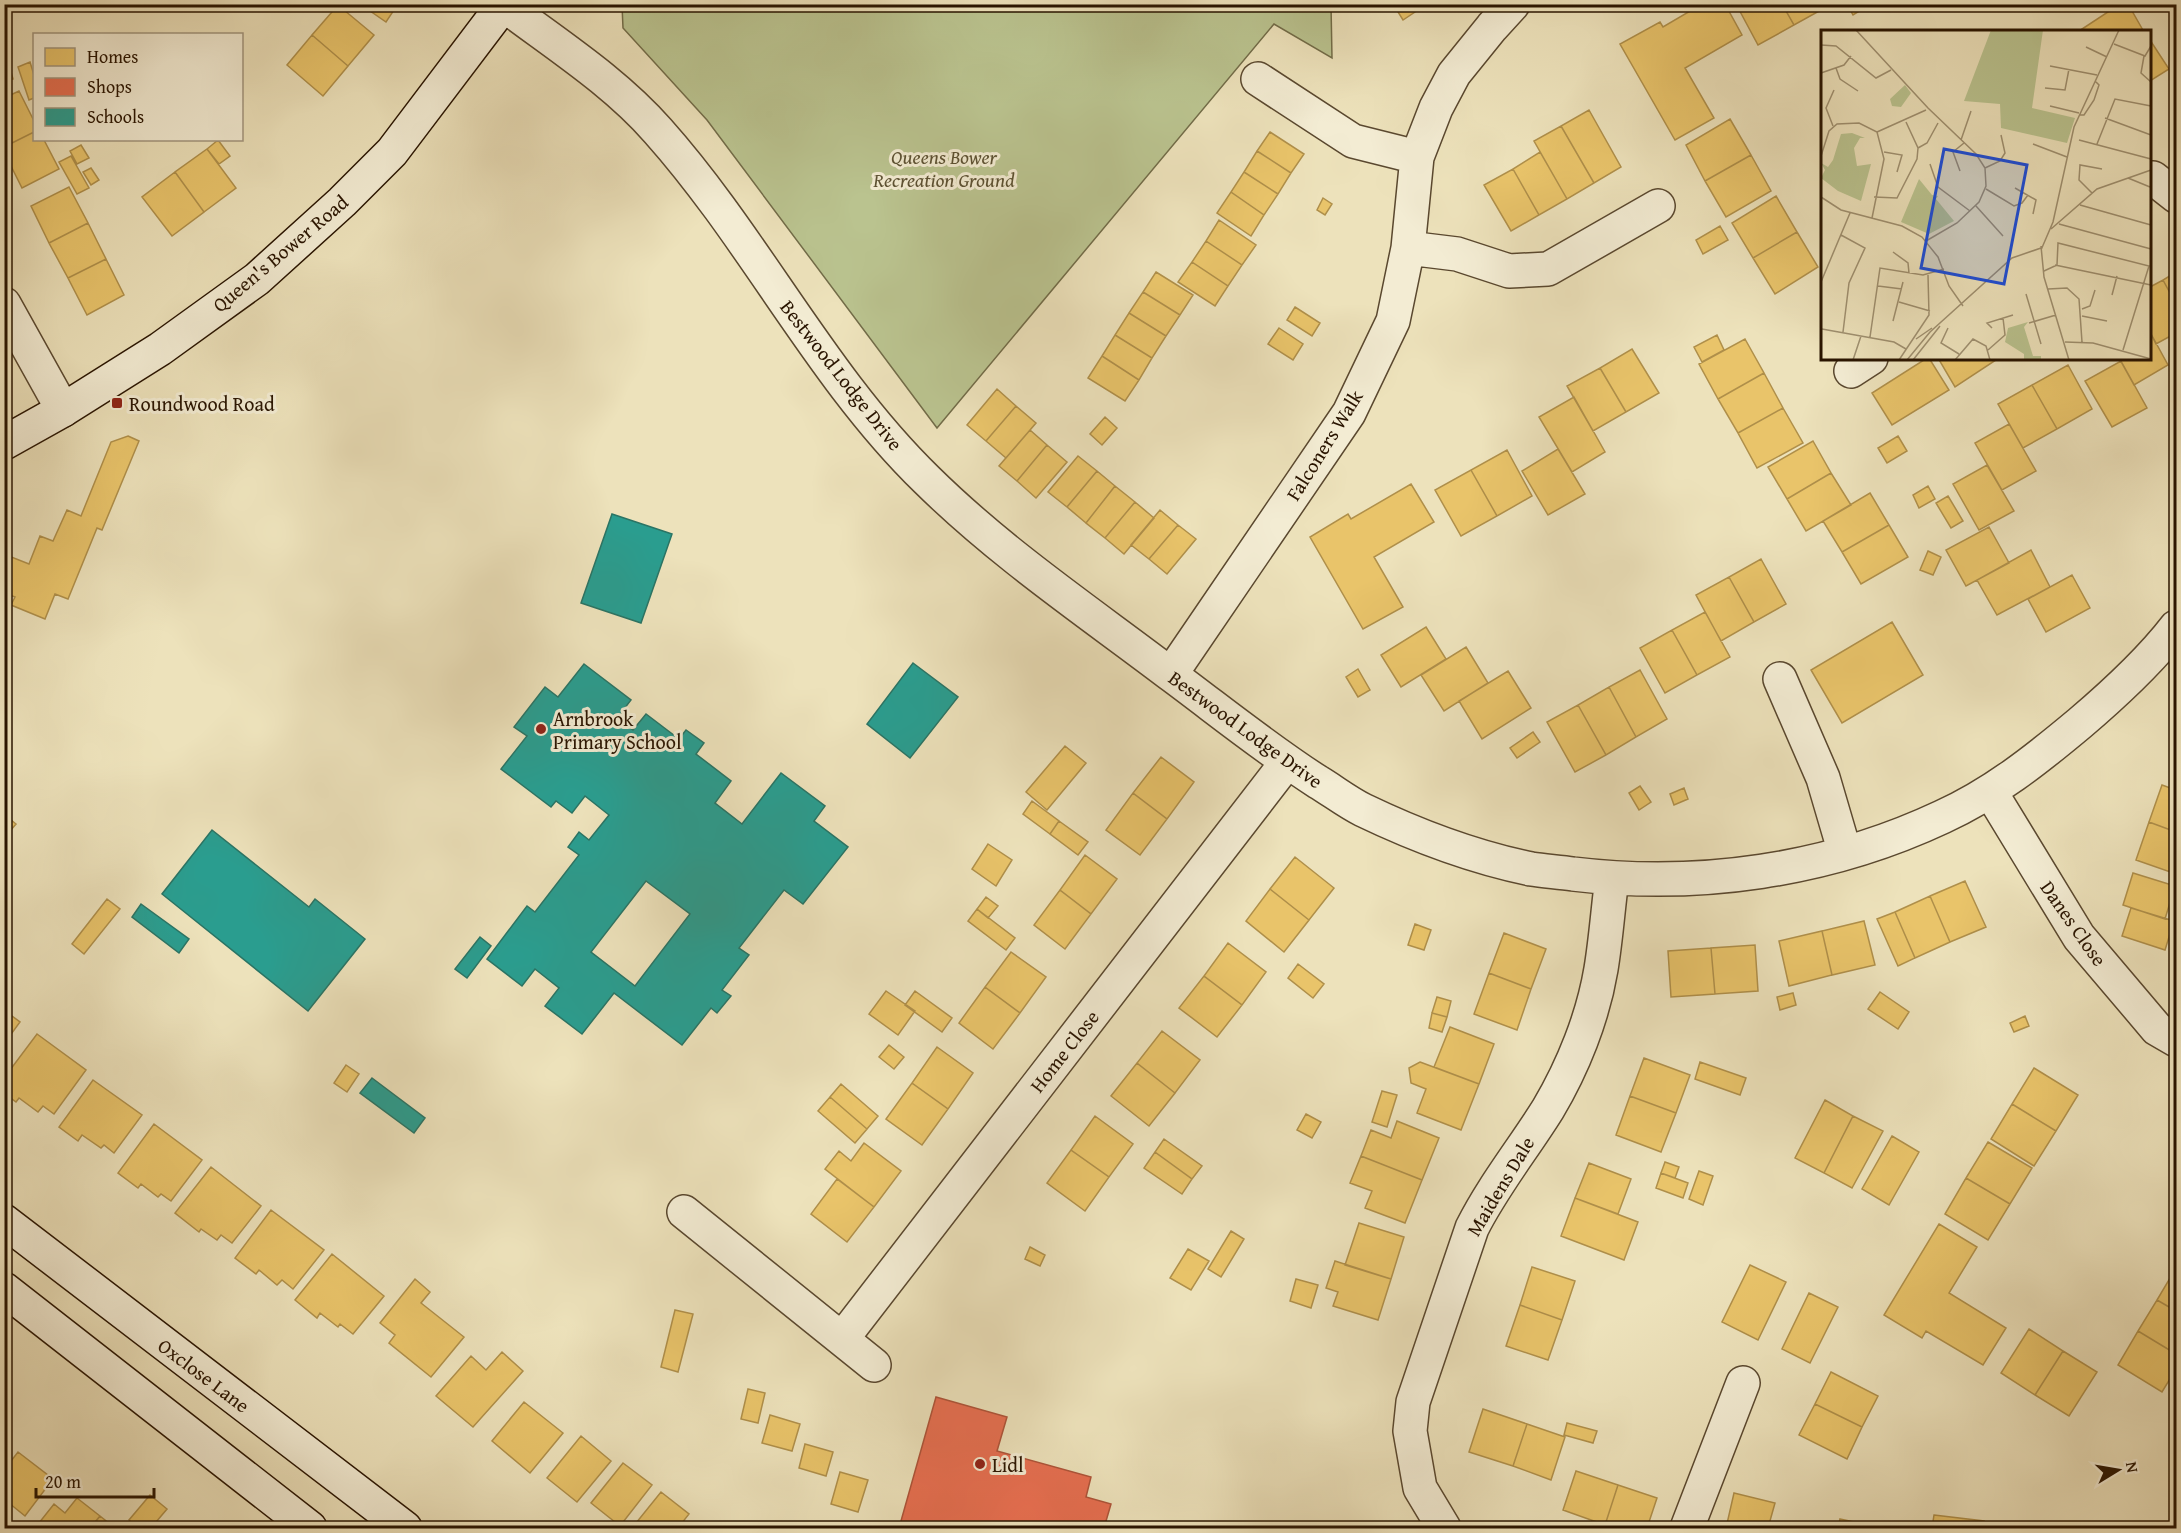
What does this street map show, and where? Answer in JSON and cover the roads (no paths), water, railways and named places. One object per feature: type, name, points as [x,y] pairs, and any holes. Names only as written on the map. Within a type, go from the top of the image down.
[{"type":"street","name":"Falconers Walk","points":[[1171,674],[1349,413],[1393,321],[1408,248],[1417,157],[1436,108],[1454,74],[1514,4]]},
{"type":"street","name":"Queen's Bower Road","points":[[4,443],[63,410],[160,349],[257,279],[342,202],[392,152],[504,5]]},
{"type":"street","name":"Bestwood Lodge Drive","points":[[504,5],[611,85],[657,130],[715,202],[833,369],[878,428],[926,479],[993,540],[1287,762],[1359,808],[1447,845],[1532,869],[1612,878],[1665,880],[1715,878],[1772,870],[1845,853],[1898,836],[1945,816],[1990,791],[2049,749],[2102,704],[2176,627]]},
{"type":"street","points":[[1258,79],[1353,141],[1417,157]]},
{"type":"street","points":[[2151,180],[2153,178],[2176,196]]},
{"type":"street","points":[[1408,248],[1456,254],[1509,271],[1548,269],[1658,206]]},
{"type":"street","points":[[4,304],[63,410]]},
{"type":"street","points":[[1780,679],[1823,778],[1845,853]]},
{"type":"street","name":"Home Close","points":[[842,1339],[1287,762]]},
{"type":"street","name":"Danes Close","points":[[1990,791],[2079,937],[2157,1029],[2176,1040]]},
{"type":"street","name":"Maidens Dale","points":[[1444,1528],[1420,1488],[1410,1431],[1413,1402],[1472,1228],[1483,1207],[1548,1108],[1572,1062],[1588,1023],[1601,970],[1612,878]]},
{"type":"street","points":[[684,1212],[874,1365]]},
{"type":"street","name":"Oxclose Lane","points":[[4,1221],[405,1528]]},
{"type":"street","points":[[4,1289],[310,1528]]},
{"type":"street","points":[[1687,1528],[1743,1383]]},
{"type":"place","name":"Roundwood Road","points":[[117,403]]},
{"type":"place","name":"Arnbrook Primary School","points":[[541,729]]},
{"type":"place","name":"Lidl","points":[[980,1464]]},
{"type":"park label","name":"Queens Bower Recreation Ground","points":[[944,168]]}]
